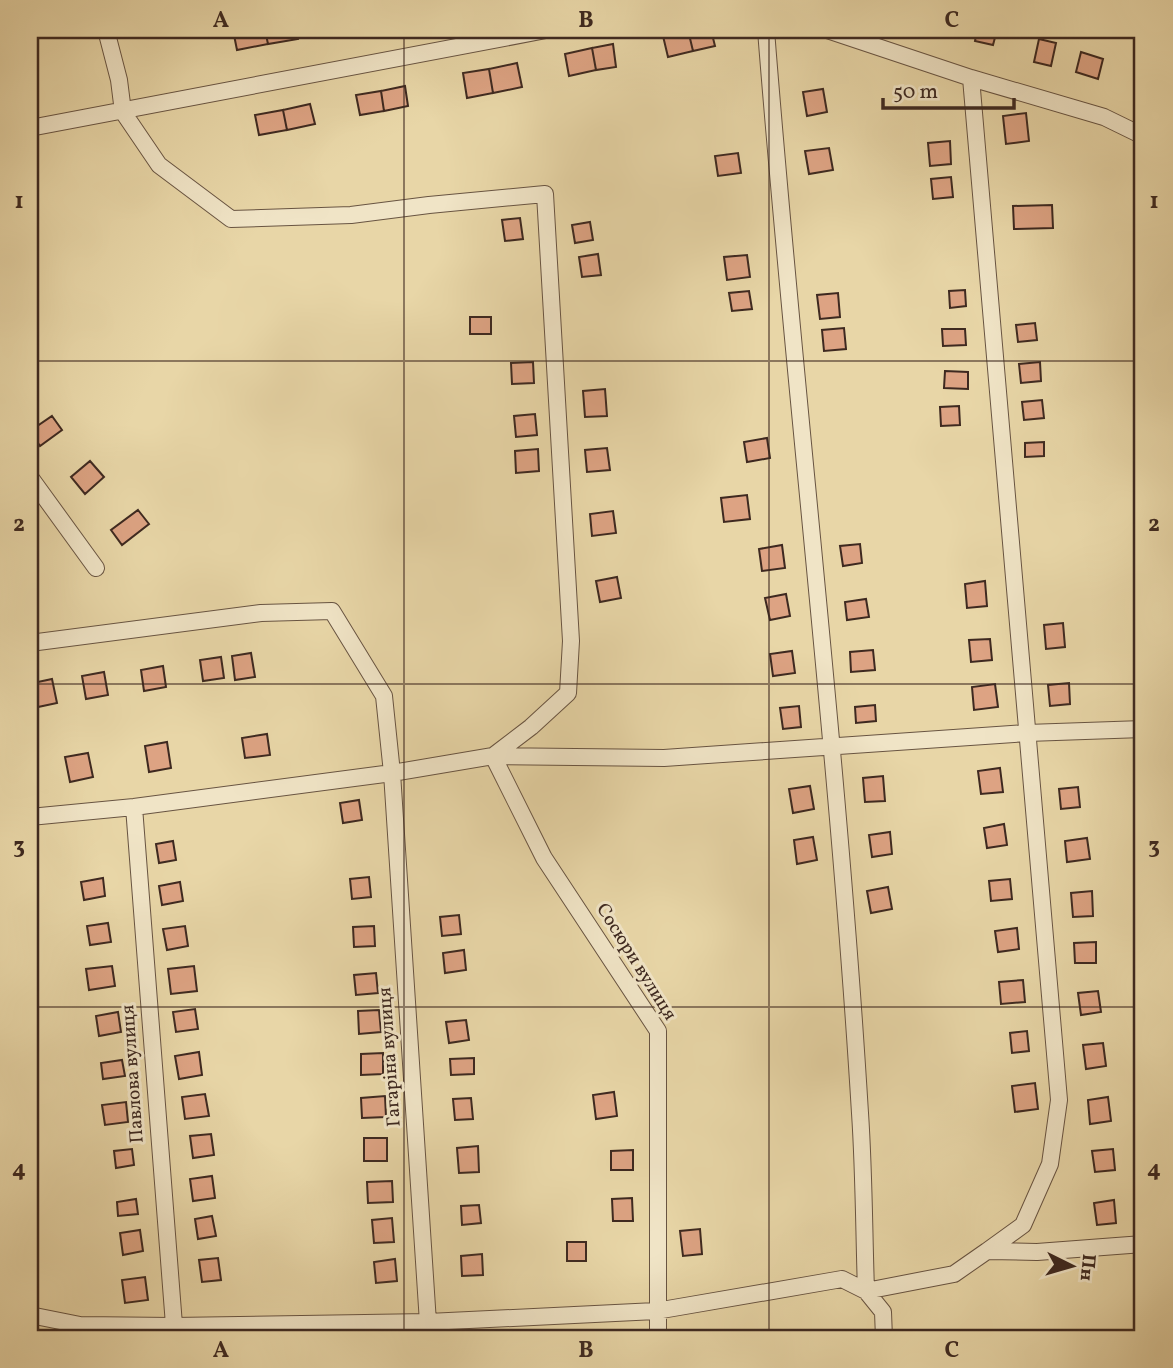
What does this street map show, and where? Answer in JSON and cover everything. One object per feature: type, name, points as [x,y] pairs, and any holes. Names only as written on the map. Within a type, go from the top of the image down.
[{"type":"street","points":[[106,30],[119,80],[123,112],[159,165],[231,219],[351,215],[545,194],[571,641],[568,693],[494,756]]},
{"type":"street","points":[[30,128],[546,30]]},
{"type":"street","points":[[766,30],[778,183],[833,746],[861,1116],[866,1291]]},
{"type":"street","points":[[827,30],[971,78],[1104,117],[1143,136]]},
{"type":"street","points":[[866,1291],[954,1274],[1023,1225],[1050,1164],[1059,1100],[971,78]]},
{"type":"street","points":[[30,477],[96,568]]},
{"type":"street","name":"Гагаріна вулиця","points":[[30,643],[261,613],[332,611],[384,696],[392,773],[429,1330]]},
{"type":"street","points":[[30,817],[134,807],[392,773],[494,756],[664,758],[1027,733],[1143,729]]},
{"type":"street","name":"Сосюри вулиця","points":[[494,756],[544,858],[658,1031],[658,1338]]},
{"type":"street","name":"Павлова вулиця","points":[[134,807],[174,1332]]},
{"type":"street","points":[[987,1251],[1037,1252],[1143,1244]]},
{"type":"street","points":[[30,1315],[80,1325],[174,1332],[429,1330],[656,1311],[842,1279],[866,1291],[883,1312],[884,1338]]},
{"type":"building","points":[[233,30],[265,30],[268,44],[237,50]]},
{"type":"building","points":[[265,30],[297,30],[298,39],[268,44]]},
{"type":"building","points":[[688,30],[711,30],[715,46],[693,51]]},
{"type":"building","points":[[688,30],[693,51],[668,57],[663,36]]},
{"type":"building","points":[[977,30],[997,30],[993,45],[975,41]]},
{"type":"building","points":[[1039,39],[1056,43],[1051,66],[1034,62]]},
{"type":"building","points":[[613,44],[616,67],[596,70],[592,48]]},
{"type":"building","points":[[592,48],[596,70],[569,76],[565,54]]},
{"type":"building","points":[[1081,52],[1103,59],[1098,79],[1076,72]]},
{"type":"building","points":[[517,63],[522,87],[493,93],[489,69]]},
{"type":"building","points":[[489,69],[493,93],[467,98],[463,73]]},
{"type":"building","points":[[405,86],[408,106],[384,111],[381,91]]},
{"type":"building","points":[[823,89],[827,112],[807,116],[803,92]]},
{"type":"building","points":[[381,91],[384,111],[360,115],[356,95]]},
{"type":"building","points":[[310,104],[315,124],[287,130],[283,110]]},
{"type":"building","points":[[283,110],[287,130],[259,135],[255,115]]},
{"type":"building","points":[[1026,113],[1029,141],[1006,144],[1003,116]]},
{"type":"building","points":[[950,141],[951,164],[930,166],[928,143]]},
{"type":"building","points":[[829,148],[833,170],[809,174],[805,151]]},
{"type":"building","points":[[738,153],[741,173],[718,176],[715,156]]},
{"type":"building","points":[[951,177],[953,197],[933,199],[931,179]]},
{"type":"building","points":[[1052,205],[1053,228],[1014,229],[1013,206]]},
{"type":"building","points":[[520,218],[523,239],[505,241],[502,220]]},
{"type":"building","points":[[590,222],[593,240],[575,243],[572,225]]},
{"type":"building","points":[[598,254],[601,275],[582,277],[579,257]]},
{"type":"building","points":[[747,255],[750,277],[727,280],[724,257]]},
{"type":"building","points":[[965,290],[966,306],[950,308],[949,291]]},
{"type":"building","points":[[749,291],[752,309],[732,311],[729,293]]},
{"type":"building","points":[[838,293],[840,317],[820,319],[817,295]]},
{"type":"building","points":[[470,317],[491,317],[491,334],[470,334]]},
{"type":"building","points":[[1035,323],[1037,340],[1018,342],[1016,325]]},
{"type":"building","points":[[844,328],[846,349],[824,351],[822,330]]},
{"type":"building","points":[[942,329],[965,329],[966,345],[943,346]]},
{"type":"building","points":[[533,362],[534,383],[512,384],[511,363]]},
{"type":"building","points":[[1040,362],[1041,381],[1021,383],[1019,364]]},
{"type":"building","points":[[945,371],[968,372],[968,389],[944,388]]},
{"type":"building","points":[[605,389],[607,416],[585,417],[583,391]]},
{"type":"building","points":[[1042,400],[1044,418],[1024,420],[1022,402]]},
{"type":"building","points":[[959,406],[960,425],[941,426],[940,407]]},
{"type":"building","points":[[535,414],[537,435],[516,437],[514,416]]},
{"type":"building","points":[[52,416],[62,430],[40,446],[30,431]]},
{"type":"building","points":[[767,438],[770,458],[747,462],[744,442]]},
{"type":"building","points":[[1044,442],[1044,456],[1025,457],[1025,443]]},
{"type":"building","points":[[607,448],[610,470],[587,472],[585,450]]},
{"type":"building","points":[[538,449],[539,471],[516,473],[515,451]]},
{"type":"building","points":[[90,461],[104,477],[85,494],[71,477]]},
{"type":"building","points":[[747,495],[750,519],[724,522],[721,498]]},
{"type":"building","points":[[138,510],[149,524],[122,545],[111,530]]},
{"type":"building","points":[[613,511],[616,533],[592,536],[590,514]]},
{"type":"building","points":[[860,544],[862,563],[843,566],[840,546]]},
{"type":"building","points":[[782,545],[785,568],[762,571],[759,549]]},
{"type":"building","points":[[617,577],[621,598],[600,602],[596,581]]},
{"type":"building","points":[[985,581],[987,606],[967,608],[965,584]]},
{"type":"building","points":[[786,594],[790,616],[770,620],[765,598]]},
{"type":"building","points":[[866,599],[869,617],[847,620],[845,602]]},
{"type":"building","points":[[1063,623],[1065,647],[1046,649],[1044,625]]},
{"type":"building","points":[[990,639],[992,660],[971,662],[969,640]]},
{"type":"building","points":[[873,650],[875,670],[851,672],[850,652]]},
{"type":"building","points":[[792,651],[795,673],[773,676],[770,654]]},
{"type":"building","points":[[251,653],[255,677],[235,680],[232,656]]},
{"type":"building","points":[[221,657],[224,678],[203,681],[200,660]]},
{"type":"building","points":[[163,666],[166,687],[144,691],[141,670]]},
{"type":"building","points":[[104,672],[108,695],[86,699],[82,676]]},
{"type":"building","points":[[52,679],[57,703],[38,707],[33,683]]},
{"type":"building","points":[[1069,683],[1070,704],[1050,706],[1048,685]]},
{"type":"building","points":[[995,684],[998,707],[974,710],[972,687]]},
{"type":"building","points":[[875,705],[876,721],[856,723],[855,707]]},
{"type":"building","points":[[799,706],[801,727],[783,729],[780,708]]},
{"type":"building","points":[[267,734],[270,755],[245,758],[242,738]]},
{"type":"building","points":[[167,742],[171,768],[149,772],[145,746]]},
{"type":"building","points":[[88,753],[93,777],[70,782],[65,757]]},
{"type":"building","points":[[1000,768],[1003,792],[981,794],[978,771]]},
{"type":"building","points":[[883,776],[885,801],[865,802],[863,778]]},
{"type":"building","points":[[810,786],[814,809],[793,813],[789,789]]},
{"type":"building","points":[[1078,787],[1080,807],[1061,809],[1059,789]]},
{"type":"building","points":[[359,800],[362,820],[343,823],[340,803]]},
{"type":"building","points":[[1004,824],[1007,845],[987,848],[984,828]]},
{"type":"building","points":[[890,832],[892,854],[872,857],[869,835]]},
{"type":"building","points":[[813,837],[817,860],[797,864],[794,840]]},
{"type":"building","points":[[1087,838],[1090,859],[1067,862],[1065,841]]},
{"type":"building","points":[[173,841],[176,860],[159,863],[156,844]]},
{"type":"building","points":[[369,877],[371,897],[352,899],[350,879]]},
{"type":"building","points":[[103,878],[105,896],[84,900],[81,882]]},
{"type":"building","points":[[1010,879],[1012,899],[991,901],[989,881]]},
{"type":"building","points":[[180,882],[183,901],[162,905],[159,886]]},
{"type":"building","points":[[888,887],[892,909],[871,913],[867,891]]},
{"type":"building","points":[[1092,891],[1093,916],[1073,917],[1071,893]]},
{"type":"building","points":[[459,915],[461,934],[442,936],[440,917]]},
{"type":"building","points":[[108,923],[111,942],[90,945],[87,926]]},
{"type":"building","points":[[185,926],[188,946],[167,950],[163,929]]},
{"type":"building","points":[[374,926],[375,946],[354,947],[353,927]]},
{"type":"building","points":[[1017,928],[1019,949],[998,952],[995,931]]},
{"type":"building","points":[[1096,942],[1096,963],[1075,963],[1074,943]]},
{"type":"building","points":[[464,950],[466,970],[445,973],[443,953]]},
{"type":"building","points":[[112,966],[115,986],[89,990],[86,969]]},
{"type":"building","points":[[194,966],[197,991],[171,994],[168,969]]},
{"type":"building","points":[[376,973],[378,993],[356,995],[354,975]]},
{"type":"building","points":[[1023,980],[1025,1002],[1001,1004],[999,982]]},
{"type":"building","points":[[1098,991],[1101,1012],[1081,1015],[1078,993]]},
{"type":"building","points":[[195,1009],[198,1029],[176,1032],[173,1012]]},
{"type":"building","points":[[379,1010],[381,1032],[359,1034],[358,1011]]},
{"type":"building","points":[[118,1012],[121,1032],[99,1036],[96,1016]]},
{"type":"building","points":[[466,1020],[469,1040],[449,1043],[446,1022]]},
{"type":"building","points":[[1027,1031],[1029,1051],[1012,1053],[1010,1033]]},
{"type":"building","points":[[1103,1043],[1106,1066],[1086,1069],[1083,1045]]},
{"type":"building","points":[[199,1052],[202,1075],[179,1079],[175,1056]]},
{"type":"building","points":[[383,1053],[383,1074],[361,1075],[361,1054]]},
{"type":"building","points":[[474,1058],[474,1074],[451,1075],[450,1059]]},
{"type":"building","points":[[122,1060],[125,1076],[103,1079],[101,1063]]},
{"type":"building","points":[[1035,1083],[1038,1109],[1015,1112],[1012,1086]]},
{"type":"building","points":[[614,1092],[617,1116],[596,1119],[593,1095]]},
{"type":"building","points":[[205,1094],[209,1116],[185,1119],[182,1097]]},
{"type":"building","points":[[385,1096],[386,1117],[362,1118],[361,1098]]},
{"type":"building","points":[[1108,1097],[1111,1121],[1090,1124],[1088,1100]]},
{"type":"building","points":[[471,1098],[473,1119],[455,1120],[453,1099]]},
{"type":"building","points":[[126,1102],[128,1122],[105,1125],[102,1105]]},
{"type":"building","points":[[211,1134],[214,1155],[193,1158],[190,1136]]},
{"type":"building","points":[[364,1138],[387,1138],[387,1161],[364,1161]]},
{"type":"building","points":[[478,1146],[479,1172],[459,1173],[457,1148]]},
{"type":"building","points":[[132,1149],[134,1165],[116,1168],[114,1151]]},
{"type":"building","points":[[1113,1149],[1115,1170],[1095,1172],[1092,1151]]},
{"type":"building","points":[[633,1150],[633,1170],[611,1170],[611,1151]]},
{"type":"building","points":[[212,1176],[215,1198],[193,1201],[190,1179]]},
{"type":"building","points":[[392,1181],[393,1202],[368,1203],[367,1182]]},
{"type":"building","points":[[632,1198],[633,1221],[613,1221],[612,1199]]},
{"type":"building","points":[[136,1199],[138,1214],[118,1216],[117,1202]]},
{"type":"building","points":[[1114,1200],[1116,1223],[1097,1225],[1094,1203]]},
{"type":"building","points":[[479,1205],[481,1223],[462,1225],[461,1206]]},
{"type":"building","points":[[212,1216],[216,1236],[198,1239],[195,1219]]},
{"type":"building","points":[[392,1218],[394,1242],[374,1243],[372,1220]]},
{"type":"building","points":[[700,1229],[702,1254],[683,1256],[680,1231]]},
{"type":"building","points":[[140,1230],[143,1251],[123,1255],[120,1233]]},
{"type":"building","points":[[567,1242],[586,1242],[586,1261],[567,1261]]},
{"type":"building","points":[[482,1254],[483,1275],[462,1276],[461,1256]]},
{"type":"building","points":[[218,1258],[221,1280],[202,1282],[199,1260]]},
{"type":"building","points":[[395,1259],[397,1281],[376,1283],[374,1262]]},
{"type":"building","points":[[145,1277],[148,1300],[125,1303],[122,1280]]}]
